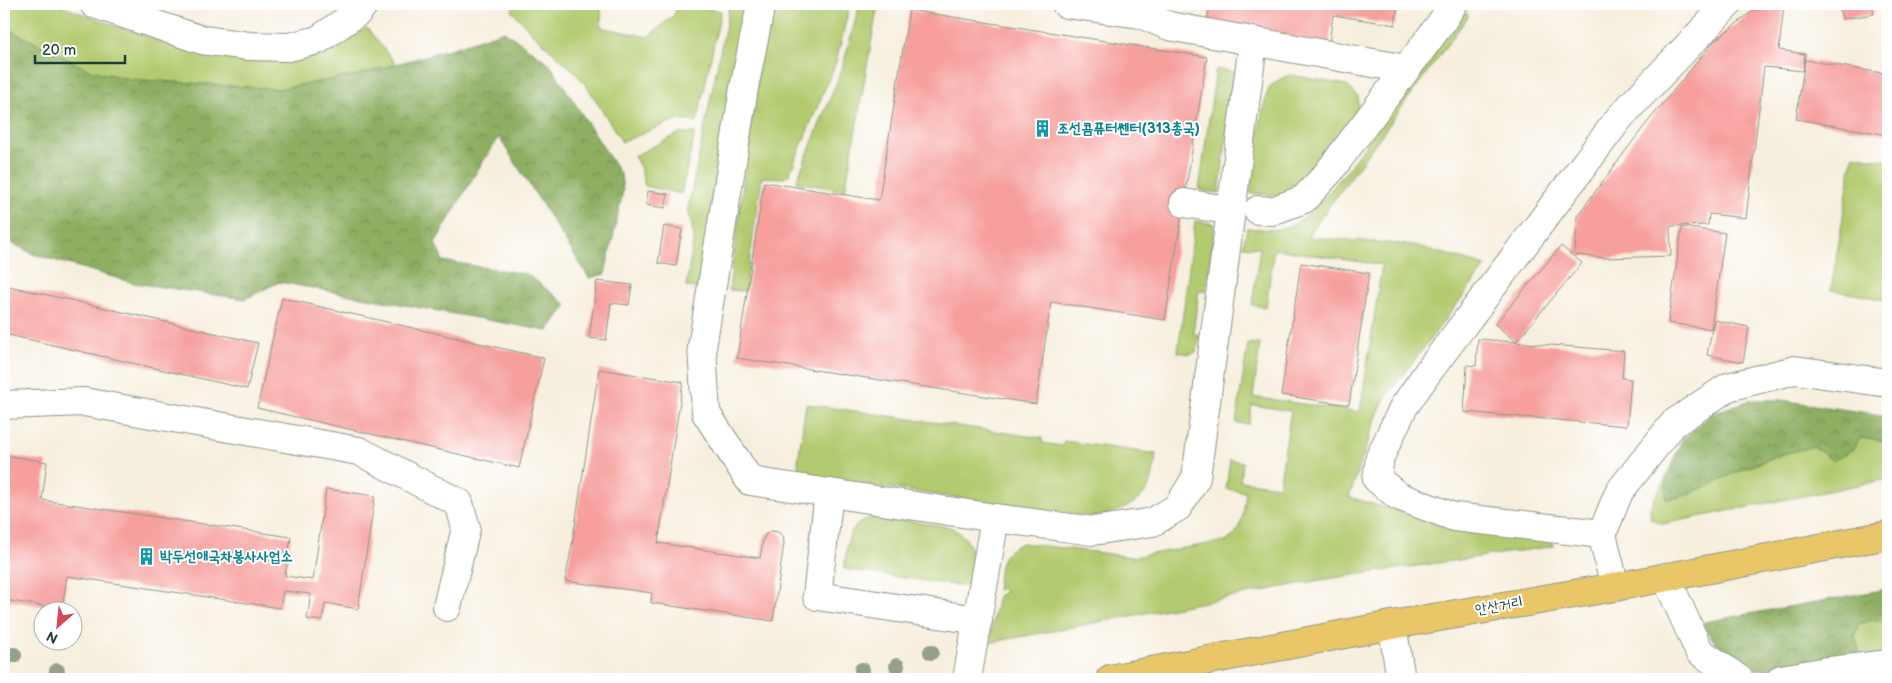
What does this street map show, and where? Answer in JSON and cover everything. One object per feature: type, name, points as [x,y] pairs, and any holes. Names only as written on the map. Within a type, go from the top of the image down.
[{"type":"main road","name":"안산거리","points":[[1110,679],[1392,625],[1615,587],[1888,536]]},
{"type":"street","points":[[94,4],[202,40],[249,46],[289,46],[318,40],[358,12],[364,4]]},
{"type":"street","points":[[761,4],[743,98],[702,346],[706,413],[750,481],[996,518],[1093,530],[1153,522],[1178,507],[1196,478],[1254,43]]},
{"type":"street","points":[[1066,4],[1140,14],[1170,26],[1406,70]]},
{"type":"street","points":[[1258,210],[1272,211],[1304,199],[1328,173],[1453,4]]},
{"type":"street","points":[[1602,534],[1454,517],[1398,496],[1377,478],[1380,458],[1403,408],[1428,372],[1620,117],[1728,4]]},
{"type":"street","points":[[1184,203],[1215,208]]},
{"type":"street","points":[[1615,587],[1602,534],[1619,492],[1674,423],[1728,386],[1795,370],[1888,383]]},
{"type":"street","points":[[4,405],[84,402],[359,451],[459,503],[466,528],[447,606]]},
{"type":"street","points":[[829,493],[817,596],[978,620]]},
{"type":"street","points":[[968,679],[996,518]]},
{"type":"street","points":[[1666,577],[1698,651],[1739,679]]},
{"type":"street","points":[[1392,625],[1402,679]]},
{"type":"street","points":[[1782,679],[1888,664]]},
{"type":"green space","points":[[4,4],[55,4],[165,43],[234,55],[297,55],[333,48],[367,28],[396,64],[358,75],[278,89],[129,79],[89,70],[4,27]]},
{"type":"green space","points":[[514,4],[601,4],[601,27],[648,37],[673,16],[680,4],[721,11],[697,122],[676,120],[622,142],[588,88],[574,71],[533,34],[512,11]]},
{"type":"green space","points":[[730,4],[746,4],[705,289],[686,287],[694,237],[688,208]]},
{"type":"green space","points":[[770,4],[786,7],[787,4],[850,4],[836,62],[789,175],[784,178],[762,177],[745,291],[729,290],[760,57]]},
{"type":"green space","points":[[860,4],[878,4],[845,191],[796,182],[841,72]]},
{"type":"green space","points":[[1463,10],[1469,15],[1307,237],[1414,245],[1486,266],[1384,400],[1349,497],[1413,516],[1545,537],[1555,546],[1320,580],[988,643],[998,596],[1005,592],[1001,588],[997,590],[1001,561],[1014,547],[1022,543],[1133,557],[1226,541],[1236,532],[1242,520],[1246,492],[1226,489],[1230,460],[1243,462],[1240,481],[1279,486],[1291,411],[1252,405],[1249,424],[1236,423],[1248,343],[1260,344],[1253,397],[1360,412],[1382,265],[1274,249],[1266,307],[1252,305],[1260,248],[1243,246],[1247,228],[1274,230],[1293,225],[1312,212],[1345,173]]},
{"type":"green space","points":[[4,27],[89,70],[129,79],[278,89],[358,75],[453,48],[504,31],[549,63],[621,175],[623,191],[605,274],[589,278],[499,137],[435,243],[443,261],[527,274],[567,305],[548,331],[279,282],[245,299],[134,283],[33,254],[4,239]]},
{"type":"green space","points":[[1216,69],[1235,72],[1219,193],[1199,190]]},
{"type":"green space","points":[[1291,75],[1346,85],[1358,96],[1358,108],[1316,167],[1299,187],[1292,192],[1282,195],[1250,193],[1255,154],[1267,93],[1276,82]]},
{"type":"green space","points":[[680,133],[695,133],[681,194],[645,186],[640,167],[634,156]]},
{"type":"green space","points":[[1853,155],[1888,161],[1887,300],[1831,290]]},
{"type":"green space","points":[[1195,221],[1215,224],[1206,291],[1199,290],[1193,333],[1200,335],[1196,352],[1190,354],[1178,352]]},
{"type":"green space","points":[[1751,400],[1781,400],[1888,416],[1888,441],[1860,438],[1852,450],[1833,461],[1814,447],[1792,452],[1750,466],[1691,493],[1666,499],[1666,478],[1682,440],[1712,413]]},
{"type":"green space","points":[[806,404],[1042,438],[1042,443],[1063,446],[1064,441],[1156,454],[1153,476],[1143,495],[1130,505],[1114,512],[1091,517],[812,477],[799,472],[798,461]]},
{"type":"green space","points":[[1860,438],[1888,441],[1888,479],[1663,524],[1651,519],[1650,507],[1666,478],[1666,499],[1682,497],[1732,474],[1790,451],[1814,447],[1852,450]]},
{"type":"green space","points":[[875,516],[950,527],[959,533],[966,539],[971,552],[972,560],[968,587],[844,569],[848,543],[853,530],[865,520]]},
{"type":"green space","points":[[1888,589],[1888,621],[1872,620],[1858,624],[1855,637],[1861,658],[1775,671],[1756,669],[1715,642],[1703,627],[1704,622]]},
{"type":"green space","points":[[1872,620],[1888,621],[1888,654],[1861,658],[1855,637],[1858,624]]},
{"type":"building","points":[[1210,4],[1398,4],[1395,25],[1333,15],[1329,44],[1207,26]]},
{"type":"building","points":[[1762,4],[1784,4],[1779,50],[1805,54],[1803,71],[1764,67],[1746,218],[1709,214],[1708,225],[1670,226],[1671,256],[1605,258],[1575,255],[1577,216],[1642,129],[1714,41]]},
{"type":"building","points":[[1839,4],[1872,4],[1874,14],[1842,19]]},
{"type":"building","name":"조선콤퓨터쎈터(313총국)","points":[[909,10],[1207,57],[1165,320],[1051,302],[1036,404],[737,358],[764,182],[879,200]]},
{"type":"building","points":[[1805,60],[1888,74],[1888,135],[1796,119]]},
{"type":"building","points":[[648,191],[668,194],[665,208],[646,205]]},
{"type":"building","points":[[664,226],[682,229],[676,266],[658,263]]},
{"type":"building","points":[[1682,227],[1725,233],[1711,329],[1668,323]]},
{"type":"building","points":[[1561,246],[1582,263],[1516,342],[1495,324]]},
{"type":"building","points":[[1301,263],[1369,273],[1349,405],[1281,395]]},
{"type":"building","points":[[597,281],[632,285],[629,305],[611,303],[606,340],[589,338]]},
{"type":"building","points":[[4,285],[258,343],[247,389],[4,334]]},
{"type":"building","points":[[282,298],[544,358],[519,468],[257,408]]},
{"type":"building","points":[[1714,320],[1749,327],[1743,362],[1707,355]]},
{"type":"building","points":[[1478,339],[1624,351],[1622,378],[1631,379],[1627,426],[1464,412],[1467,365],[1476,366]]},
{"type":"building","points":[[599,369],[683,382],[658,543],[760,558],[766,534],[771,531],[778,532],[783,536],[784,543],[773,621],[651,603],[652,593],[565,581]]},
{"type":"building","name":"박두선애국차봉사사업소","points":[[4,455],[47,462],[42,500],[291,537],[285,576],[313,580],[326,489],[375,496],[358,609],[325,603],[322,621],[307,619],[311,594],[283,591],[280,608],[67,576],[63,600],[32,600],[32,604],[4,600]]},
{"type":"place","name":"조선콤퓨터쎈터(313총국)","points":[[1043,128]]},
{"type":"place","name":"박두선애국차봉사사업소","points":[[146,556]]}]
